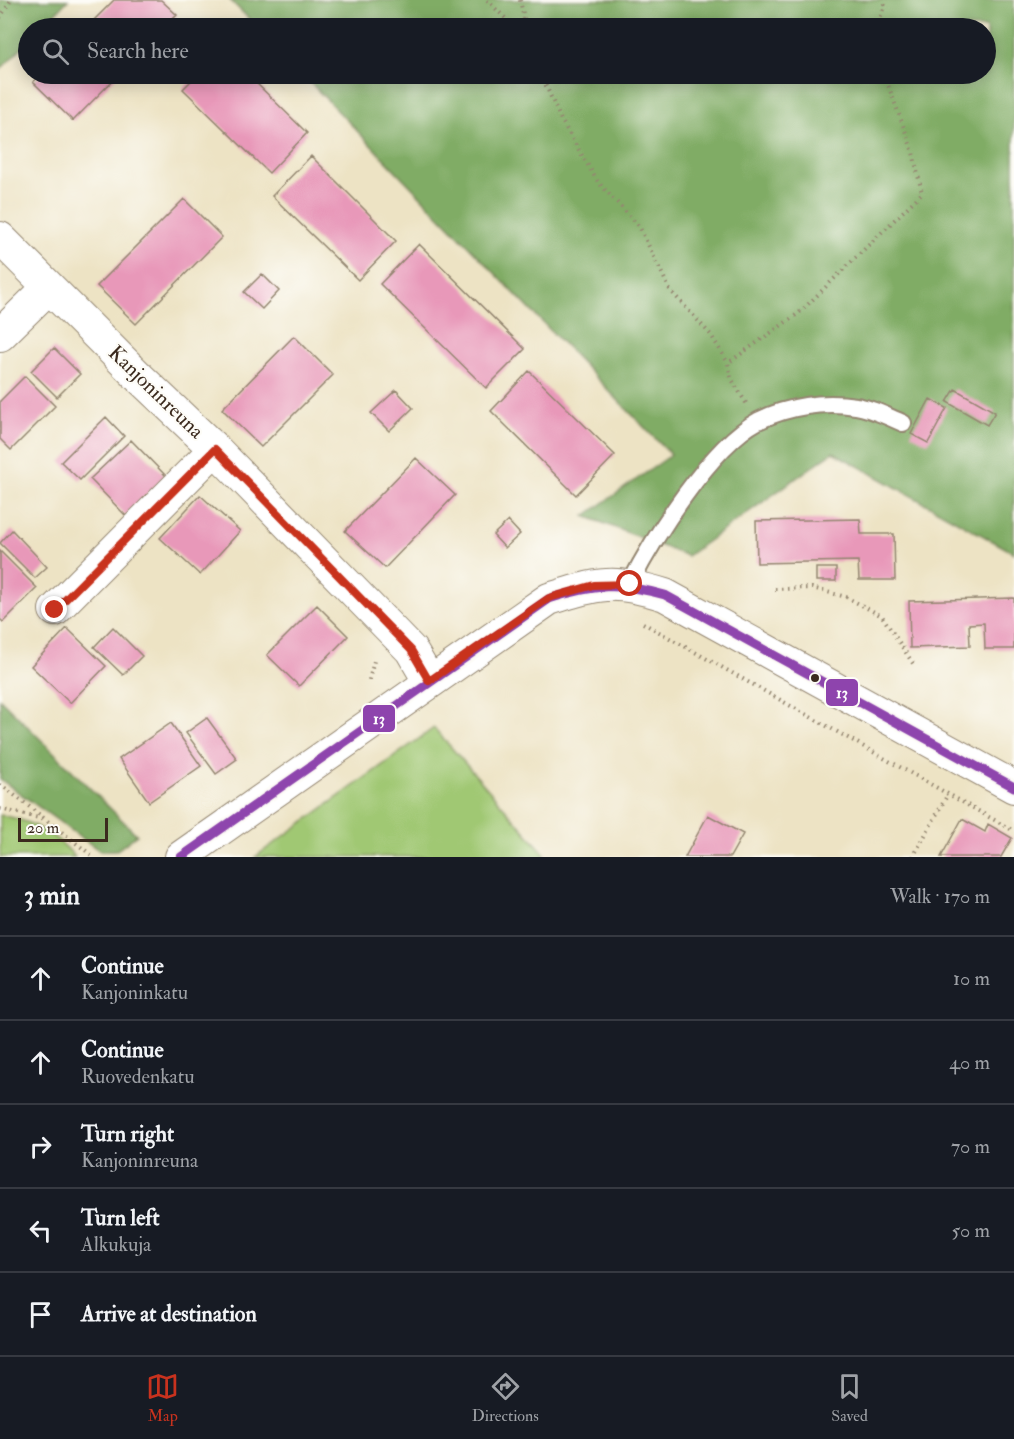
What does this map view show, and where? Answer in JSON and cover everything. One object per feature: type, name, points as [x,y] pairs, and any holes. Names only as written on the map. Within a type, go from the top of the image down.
[{"type":"street","name":"Kanjoninreuna","points":[[0,238],[215,449],[411,650],[429,681]]},
{"type":"street","points":[[0,335],[49,286]]},
{"type":"street","points":[[55,610],[215,449]]},
{"type":"street","points":[[180,857],[549,598],[594,585],[630,584],[665,595],[1014,787]]},
{"type":"lane","points":[[630,584],[647,550],[682,501],[725,447],[758,422],[797,407],[827,404],[858,406],[903,423]]},
{"type":"path","points":[[0,18],[11,0]]},
{"type":"path","points":[[487,0],[505,18]]},
{"type":"path","points":[[520,0],[524,18]]},
{"type":"path","points":[[880,18],[886,0]]},
{"type":"path","points":[[545,84],[561,120],[598,182],[639,226],[670,290],[711,335],[728,363],[730,378],[758,422]]},
{"type":"path","points":[[728,363],[799,313],[922,193],[914,152],[888,84]]},
{"type":"path","points":[[775,589],[812,588],[846,597],[882,616],[914,665]]},
{"type":"path","points":[[640,621],[1014,831]]},
{"type":"path","points":[[0,784],[94,857]]},
{"type":"path","points":[[913,857],[948,794]]},
{"type":"path","points":[[0,809],[46,820]]},
{"type":"green space","points":[[0,0],[68,0],[51,18],[18,18],[18,51],[0,70]]},
{"type":"green space","points":[[230,0],[1014,0],[1014,553],[833,452],[687,556],[585,516],[671,455],[312,84],[996,84],[996,18],[248,18]]},
{"type":"green space","points":[[0,699],[137,835],[117,850],[100,851],[0,779]]},
{"type":"green space","points":[[434,728],[545,854],[544,857],[255,857]]},
{"type":"green space","points":[[0,815],[22,820],[42,829],[59,841],[75,857],[0,857]]},
{"type":"building","points":[[114,0],[161,0],[177,15],[174,18],[96,18]]},
{"type":"building","points":[[35,84],[109,84],[73,121]]},
{"type":"building","points":[[188,84],[257,84],[307,133],[269,173],[183,89]]},
{"type":"building","points":[[311,156],[396,241],[358,280],[272,196]]},
{"type":"building","points":[[184,199],[222,237],[136,324],[97,286]]},
{"type":"building","points":[[419,244],[525,349],[486,388],[380,284]]},
{"type":"building","points":[[262,274],[279,291],[262,309],[244,292]]},
{"type":"building","points":[[294,336],[333,375],[261,447],[222,409]]},
{"type":"building","points":[[54,348],[80,374],[57,397],[31,371]]},
{"type":"building","points":[[529,371],[615,455],[576,495],[491,411]]},
{"type":"building","points":[[25,376],[55,406],[11,450],[0,439],[0,401]]},
{"type":"building","points":[[955,389],[995,412],[987,425],[947,402]]},
{"type":"building","points":[[396,390],[413,408],[389,431],[371,413]]},
{"type":"building","points":[[930,399],[947,408],[928,443],[911,434]]},
{"type":"building","points":[[106,417],[124,436],[80,480],[61,462]]},
{"type":"building","points":[[131,440],[166,476],[126,516],[90,479]]},
{"type":"building","points":[[416,458],[455,495],[385,568],[345,531]]},
{"type":"building","points":[[200,495],[240,531],[200,575],[160,538]]},
{"type":"building","points":[[860,519],[861,534],[894,534],[895,580],[859,580],[858,561],[757,563],[756,521]]},
{"type":"building","points":[[508,521],[520,534],[505,548],[493,535]]},
{"type":"building","points":[[12,530],[47,567],[35,578],[0,543]]},
{"type":"building","points":[[0,551],[37,588],[3,622],[0,619]]},
{"type":"building","points":[[816,568],[836,568],[836,581],[816,581]]},
{"type":"building","points":[[1014,598],[1014,649],[985,649],[984,623],[969,624],[970,646],[910,648],[909,601]]},
{"type":"building","points":[[317,605],[348,636],[299,686],[267,655]]},
{"type":"building","points":[[113,627],[142,656],[123,675],[94,647]]},
{"type":"building","points":[[67,628],[106,666],[70,703],[31,666]]},
{"type":"building","points":[[207,718],[237,759],[216,774],[186,733]]},
{"type":"building","points":[[171,723],[201,766],[149,802],[119,759]]},
{"type":"building","points":[[708,815],[743,834],[730,857],[685,857]]},
{"type":"building","points":[[962,819],[985,832],[988,824],[1012,838],[1001,857],[941,857]]},
{"type":"transit line","name":"13","points":[[181,857],[549,599],[593,588],[634,588],[665,595],[1014,787]]},
{"type":"route","points":[[55,610],[215,449],[411,650],[429,681],[549,598],[594,585],[630,584]]}]
